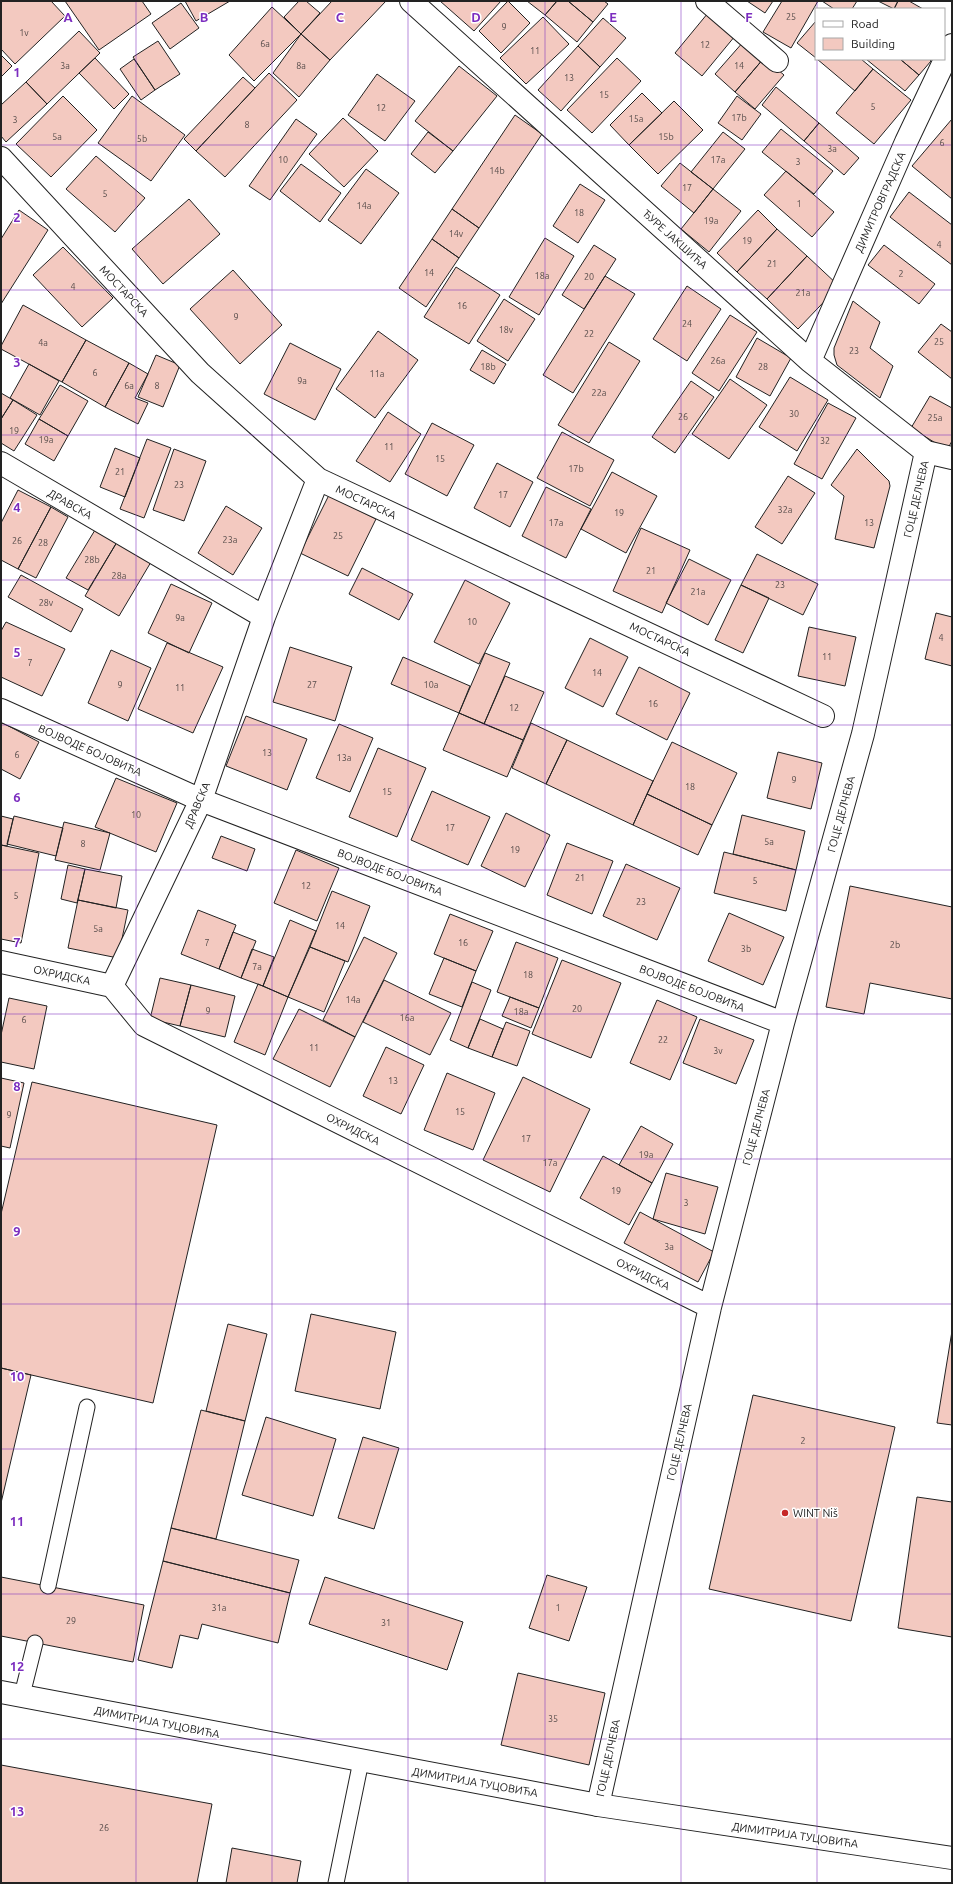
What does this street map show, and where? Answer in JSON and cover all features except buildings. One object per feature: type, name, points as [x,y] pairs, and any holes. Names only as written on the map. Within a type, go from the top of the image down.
[{"type":"street","name":"ЂУРЕ ЈАКШИЋА","points":[[411,1],[810,361],[926,452],[952,458]]},
{"type":"street","points":[[707,1],[777,61]]},
{"type":"street","name":"ДИМИТРОВГРАДСКА","points":[[945,60],[952,45]]},
{"type":"street","name":"ДИМИТРОВГРАДСКА","points":[[810,361],[906,142],[945,60]]},
{"type":"street","name":"МОСТАРСКА","points":[[1,158],[200,373],[318,479],[823,716]]},
{"type":"street","name":"ГОЦЕ ДЕЛЧЕВА","points":[[598,1805],[710,1307],[783,1023],[863,734],[926,452]]},
{"type":"street","name":"ДРАВСКА","points":[[1,463],[264,617]]},
{"type":"street","name":"ДРАВСКА","points":[[112,986],[201,800],[264,617],[318,479]]},
{"type":"street","name":"ВОЈВОДЕ БОЈОВИЋА","points":[[1,710],[201,800],[783,1023]]},
{"type":"street","name":"ОХРИДСКА","points":[[1,962],[112,986],[144,1025],[710,1307]]},
{"type":"street","name":"ДИМИТРИЈА ТУЦОВИЋА","points":[[1,1692],[598,1805],[952,1858]]},
{"type":"lane","points":[[48,1586],[87,1407]]},
{"type":"lane","points":[[22,1695],[35,1643]]},
{"type":"lane","points":[[336,1883],[361,1761]]},
{"type":"place","name":"WINT Niš","points":[[785,1513]]}]
